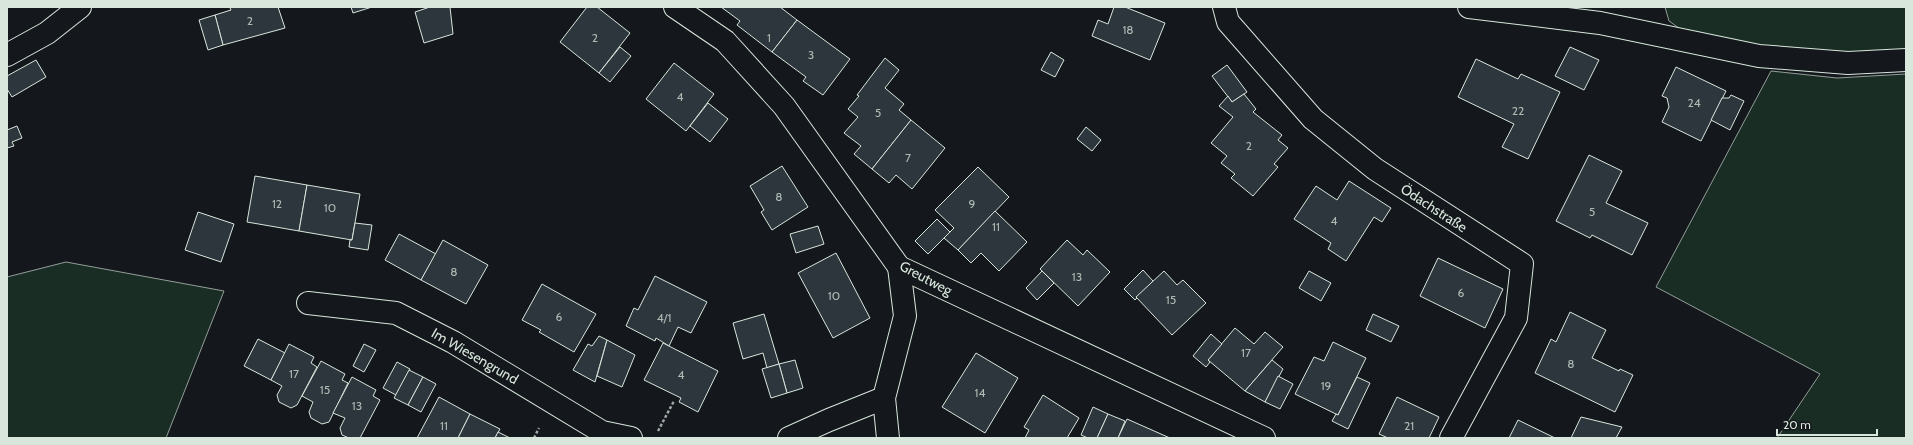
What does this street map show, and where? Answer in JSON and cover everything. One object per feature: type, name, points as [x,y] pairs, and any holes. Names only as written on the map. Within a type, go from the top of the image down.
[{"type":"street","points":[[7,55],[47,34],[80,7]]},
{"type":"street","name":"Greutweg","points":[[676,7],[724,41],[784,106],[898,267],[1264,438]]},
{"type":"street","name":"Ödachstraße","points":[[1224,7],[1228,22],[1313,119],[1375,169],[1522,264],[1516,318],[1451,438]]},
{"type":"street","points":[[1469,7],[1600,23],[1758,56],[1848,63],[1906,60]]},
{"type":"street","points":[[888,438],[884,398],[905,316],[898,267]]},
{"type":"street","name":"Im Wiesengrund","points":[[308,303],[396,313],[453,342],[602,432],[631,438]]},
{"type":"street","points":[[789,438],[884,398]]},
{"type":"path","points":[[658,432],[674,402]]},
{"type":"green space","points":[[1665,7],[1906,7],[1906,51],[1842,54],[1765,47],[1683,31],[1669,21]]},
{"type":"green space","points":[[1771,71],[1837,78],[1906,74],[1906,438],[1777,438],[1820,374],[1656,287]]},
{"type":"green space","points":[[66,262],[224,291],[166,438],[7,438],[7,277]]},
{"type":"building","points":[[278,7],[285,28],[223,45],[215,15],[231,10],[230,8]]},
{"type":"building","points":[[351,7],[372,7],[353,13]]},
{"type":"building","points":[[430,7],[450,7],[453,34],[424,43],[415,12]]},
{"type":"building","points":[[587,7],[597,7],[630,33],[599,73],[560,42]]},
{"type":"building","points":[[721,7],[780,7],[797,20],[772,52],[737,25],[740,21]]},
{"type":"building","points":[[1114,7],[1125,7],[1165,23],[1150,60],[1092,36],[1098,20],[1108,24]]},
{"type":"building","points":[[215,15],[223,45],[208,50],[199,20]]},
{"type":"building","points":[[797,20],[850,59],[823,95],[803,81],[806,77],[772,52]]},
{"type":"building","points":[[620,47],[631,56],[610,82],[599,73]]},
{"type":"building","points":[[1570,47],[1599,60],[1584,90],[1555,76]]},
{"type":"building","points":[[1051,52],[1064,60],[1055,77],[1041,70]]},
{"type":"building","points":[[885,58],[899,70],[885,88],[904,104],[899,110],[911,120],[872,169],[854,154],[861,146],[844,133],[858,117],[848,109],[859,96],[857,95]]},
{"type":"building","points":[[1476,59],[1518,79],[1521,74],[1560,92],[1528,159],[1502,147],[1514,124],[1458,97]]},
{"type":"building","points":[[36,60],[46,77],[12,97],[7,89],[7,76]]},
{"type":"building","points":[[674,63],[714,94],[686,131],[646,99]]},
{"type":"building","points":[[1227,65],[1247,92],[1232,102],[1212,76]]},
{"type":"building","points":[[1676,67],[1726,91],[1701,141],[1662,122],[1669,107],[1667,98],[1662,96]]},
{"type":"building","points":[[1244,94],[1256,109],[1253,112],[1282,135],[1278,140],[1288,148],[1274,164],[1278,167],[1253,196],[1231,178],[1235,174],[1221,163],[1227,156],[1211,143],[1233,117],[1219,106],[1228,96],[1232,102]]},
{"type":"building","points":[[1731,95],[1744,101],[1730,130],[1711,120],[1722,98],[1729,98]]},
{"type":"building","points":[[708,103],[728,119],[710,142],[690,126]]},
{"type":"building","points":[[911,120],[945,148],[912,189],[896,175],[889,183],[872,169]]},
{"type":"building","points":[[17,126],[22,138],[12,142],[14,146],[7,148],[7,130]]},
{"type":"building","points":[[1086,127],[1101,140],[1092,151],[1077,139]]},
{"type":"building","points":[[1589,155],[1622,171],[1606,203],[1648,223],[1632,255],[1592,235],[1590,238],[1556,221]]},
{"type":"building","points":[[782,166],[808,207],[772,230],[761,212],[764,210],[750,186]]},
{"type":"building","points":[[978,167],[1009,197],[958,250],[944,238],[954,228],[935,210]]},
{"type":"building","points":[[255,176],[307,185],[299,231],[247,222]]},
{"type":"building","points":[[1349,181],[1391,208],[1382,222],[1374,217],[1346,261],[1328,249],[1331,243],[1294,219],[1316,186],[1337,200]]},
{"type":"building","points":[[307,185],[360,194],[352,240],[299,231]]},
{"type":"building","points":[[995,211],[1027,242],[999,271],[981,253],[971,263],[958,250]]},
{"type":"building","points":[[198,212],[234,224],[221,262],[185,250]]},
{"type":"building","points":[[937,219],[950,232],[928,254],[915,241]]},
{"type":"building","points":[[355,223],[372,225],[368,250],[349,247],[350,240],[352,240]]},
{"type":"building","points":[[818,226],[824,244],[796,253],[790,234]]},
{"type":"building","points":[[399,234],[436,254],[421,280],[385,260]]},
{"type":"building","points":[[443,240],[488,265],[466,304],[421,280]]},
{"type":"building","points":[[1067,240],[1083,255],[1087,250],[1110,272],[1078,306],[1040,269]]},
{"type":"building","points":[[836,253],[870,318],[833,338],[798,273]]},
{"type":"building","points":[[1438,258],[1503,289],[1485,328],[1420,296]]},
{"type":"building","points":[[1143,270],[1153,281],[1135,300],[1124,289]]},
{"type":"building","points":[[1042,271],[1054,283],[1037,300],[1026,288]]},
{"type":"building","points":[[1164,271],[1177,285],[1183,280],[1206,303],[1172,335],[1136,297]]},
{"type":"building","points":[[1309,271],[1331,283],[1321,301],[1299,288]]},
{"type":"building","points":[[655,276],[707,302],[691,333],[678,327],[669,346],[656,338],[655,341],[626,326],[634,308],[638,310]]},
{"type":"building","points":[[542,284],[596,314],[574,352],[539,332],[541,330],[522,320]]},
{"type":"building","points":[[1570,312],[1606,330],[1592,358],[1619,371],[1620,369],[1633,375],[1615,412],[1535,373],[1551,339],[1556,342]]},
{"type":"building","points":[[764,314],[779,364],[767,368],[763,353],[743,359],[733,323]]},
{"type":"building","points":[[1373,314],[1399,326],[1391,342],[1366,330]]},
{"type":"building","points":[[1235,328],[1254,344],[1265,332],[1283,347],[1245,391],[1208,360]]},
{"type":"building","points":[[1211,334],[1222,344],[1208,360],[1210,362],[1206,367],[1193,356]]},
{"type":"building","points":[[599,336],[607,340],[595,382],[573,370],[588,344],[592,346]]},
{"type":"building","points":[[258,339],[285,353],[271,380],[244,366]]},
{"type":"building","points":[[607,340],[635,355],[622,387],[597,376]]},
{"type":"building","points":[[1333,342],[1366,358],[1338,415],[1295,394],[1314,357],[1324,361]]},
{"type":"building","points":[[663,343],[718,371],[698,412],[679,402],[681,398],[644,380]]},
{"type":"building","points":[[289,344],[314,357],[311,363],[317,367],[297,405],[291,408],[279,402],[277,395],[282,386],[271,380]]},
{"type":"building","points":[[364,344],[376,350],[364,372],[353,366]]},
{"type":"building","points":[[976,353],[1018,378],[985,433],[942,407]]},
{"type":"building","points":[[795,360],[803,388],[787,393],[779,364]]},
{"type":"building","points":[[1272,360],[1283,369],[1265,402],[1245,391]]},
{"type":"building","points":[[321,361],[345,374],[342,380],[348,383],[329,422],[322,424],[311,418],[309,412],[313,402],[302,396]]},
{"type":"building","points":[[397,362],[410,369],[396,395],[383,388]]},
{"type":"building","points":[[779,364],[787,393],[771,398],[762,369]]},
{"type":"building","points":[[409,370],[423,377],[408,405],[394,398]]},
{"type":"building","points":[[1278,376],[1293,384],[1280,409],[1265,402]]},
{"type":"building","points":[[352,377],[376,390],[373,396],[380,400],[360,438],[349,438],[342,435],[340,428],[345,418],[333,413]]},
{"type":"building","points":[[423,377],[436,384],[421,412],[408,405]]},
{"type":"building","points":[[1357,377],[1370,383],[1348,429],[1332,421],[1336,414],[1338,415]]},
{"type":"building","points":[[1043,395],[1079,418],[1067,438],[1025,438],[1029,430],[1024,427]]},
{"type":"building","points":[[439,397],[470,414],[458,438],[417,438]]},
{"type":"building","points":[[1397,397],[1439,417],[1429,438],[1388,438],[1379,434]]},
{"type":"building","points":[[1093,407],[1108,414],[1097,438],[1088,438],[1081,435]]},
{"type":"building","points":[[470,414],[500,429],[495,438],[458,438]]},
{"type":"building","points":[[1108,414],[1125,421],[1118,438],[1097,438]]},
{"type":"building","points":[[1581,417],[1622,427],[1616,438],[1571,438]]},
{"type":"building","points":[[1127,419],[1170,438],[1118,438]]},
{"type":"building","points":[[1518,420],[1555,438],[1509,438]]},
{"type":"building","points":[[498,432],[510,438],[495,438]]}]
